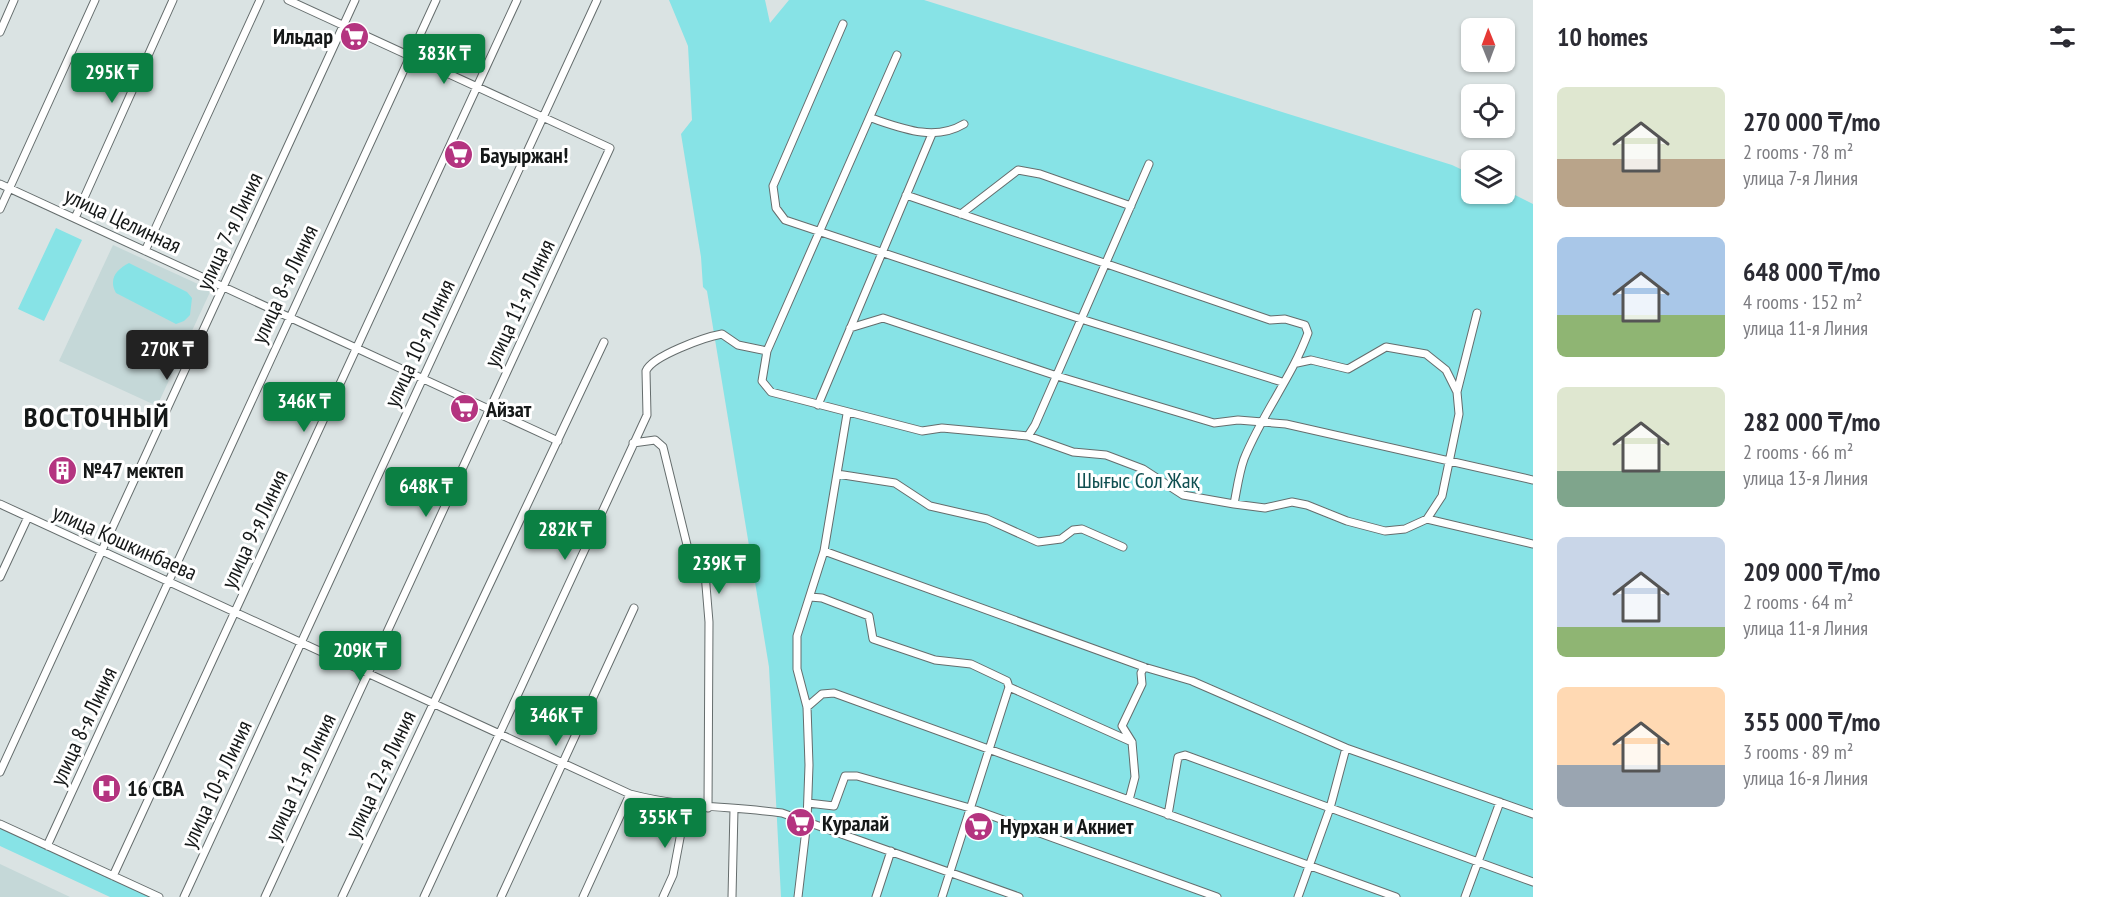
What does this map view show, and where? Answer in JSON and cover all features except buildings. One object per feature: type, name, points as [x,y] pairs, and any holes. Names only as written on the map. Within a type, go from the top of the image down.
[{"type":"street","points":[[0,32],[14,0]]},
{"type":"street","points":[[0,209],[95,0]]},
{"type":"street","points":[[75,218],[173,0]]},
{"type":"street","points":[[146,251],[260,0]]},
{"type":"street","points":[[288,0],[543,117]]},
{"type":"street","name":"улица 7-я Линия","points":[[0,772],[355,0]]},
{"type":"street","name":"улица 8-я Линия","points":[[47,846],[435,0]]},
{"type":"street","name":"улица 9-я Линия","points":[[113,876],[517,0]]},
{"type":"street","name":"улица 10-я Линия","points":[[184,897],[597,0]]},
{"type":"street","points":[[843,24],[773,186],[776,208],[785,220],[1081,319],[1282,382]]},
{"type":"street","points":[[897,55],[767,351],[762,374],[765,387],[771,393],[847,414],[922,431],[942,428],[1028,436],[1073,452],[1115,459],[1143,469],[1183,495],[1265,508],[1292,502],[1384,531],[1405,529],[1427,519],[1442,496],[1459,414],[1457,392],[1477,312]]},
{"type":"street","name":"улица 11-я Линия","points":[[265,897],[610,148],[543,117]]},
{"type":"street","points":[[871,118],[907,130],[932,134],[954,130],[964,124]]},
{"type":"street","points":[[818,405],[932,134]]},
{"type":"street","points":[[1028,436],[1035,425],[1149,164]]},
{"type":"street","points":[[961,214],[1018,170],[1040,174],[1131,206]]},
{"type":"street","name":"улица Целинная","points":[[0,184],[224,285],[356,349],[558,441]]},
{"type":"street","points":[[906,195],[1270,320],[1285,319],[1305,325],[1308,333],[1297,363],[1282,382],[1243,461],[1234,504]]},
{"type":"street","points":[[850,328],[883,318],[1056,376],[1214,423],[1238,420],[1286,424],[1533,480]]},
{"type":"street","points":[[424,897],[648,410],[645,370],[648,364],[658,358],[722,334],[738,345],[767,351]]},
{"type":"street","name":"улица 12-я Линия","points":[[342,897],[604,342]]},
{"type":"street","points":[[1297,363],[1311,360],[1348,369],[1370,354],[1386,347],[1408,349],[1426,354],[1446,370],[1457,392]]},
{"type":"street","points":[[798,897],[808,803],[807,707],[797,669],[797,636],[824,551],[847,414]]},
{"type":"street","points":[[633,443],[655,440],[663,447],[688,549],[704,561],[709,622],[708,808]]},
{"type":"street","points":[[837,474],[895,483],[930,507],[987,519],[1038,542],[1061,539],[1073,530],[1082,529],[1123,547]]},
{"type":"street","name":"улица Кошкинбаева","points":[[0,504],[630,794],[686,806],[744,808],[782,813],[1019,897]]},
{"type":"street","points":[[0,578],[28,518]]},
{"type":"street","points":[[1427,519],[1533,544]]},
{"type":"street","points":[[824,551],[1144,668],[1192,681],[1346,747],[1533,814]]},
{"type":"street","points":[[810,597],[822,598],[869,616],[873,639],[935,660],[971,664],[1007,681],[1009,687],[942,897]]},
{"type":"street","points":[[501,897],[634,608]]},
{"type":"street","points":[[1129,800],[1135,777],[1132,742],[1122,726],[1142,684],[1141,673],[1144,668]]},
{"type":"street","points":[[1009,687],[1132,742]]},
{"type":"street","points":[[807,707],[822,694],[834,693],[1396,897]]},
{"type":"street","points":[[1298,897],[1330,808],[1346,747]]},
{"type":"street","points":[[1168,815],[1178,757],[1185,755],[1533,882]]},
{"type":"street","points":[[808,803],[834,806],[845,776],[903,787],[970,808],[1217,897]]},
{"type":"street","points":[[583,897],[630,794]]},
{"type":"street","points":[[1465,897],[1500,802]]},
{"type":"street","points":[[663,897],[673,875],[686,806]]},
{"type":"street","points":[[732,897],[734,809]]},
{"type":"street","points":[[0,824],[159,897]]},
{"type":"street","points":[[876,897],[891,851]]},
{"type":"shaded area","points":[[113,245],[211,290],[157,406],[59,361]]},
{"type":"shaded area","points":[[0,864],[70,897],[0,897]]},
{"type":"green space","name":"Шығыс Сол Жақ","points":[[669,0],[765,0],[770,23],[789,0],[924,0],[1452,165],[1461,169],[1461,204],[1515,204],[1515,195],[1533,204],[1533,897],[781,897],[769,667],[707,291],[703,287],[701,257],[681,134],[692,120],[688,46]]},
{"type":"green space","points":[[56,228],[82,240],[44,321],[18,309]]},
{"type":"green space","points":[[129,263],[187,292],[192,298],[190,315],[184,321],[176,324],[116,293],[113,279],[121,268]]},
{"type":"green space","points":[[0,827],[153,897],[110,897],[0,846]]},
{"type":"place","name":"Ильдар","points":[[354,36]]},
{"type":"place","name":"Бауыржан!","points":[[459,155]]},
{"type":"place","name":"Айзат","points":[[465,409]]},
{"type":"place","name":"№47 мектеп","points":[[62,470]]},
{"type":"place","name":"16 СВА","points":[[106,788]]},
{"type":"place","name":"Куралай","points":[[801,823]]},
{"type":"place","name":"Нурхан и Акниет","points":[[979,826]]},
{"type":"district","name":"ВОСТОЧНЫЙ","points":[[97,416]]}]
